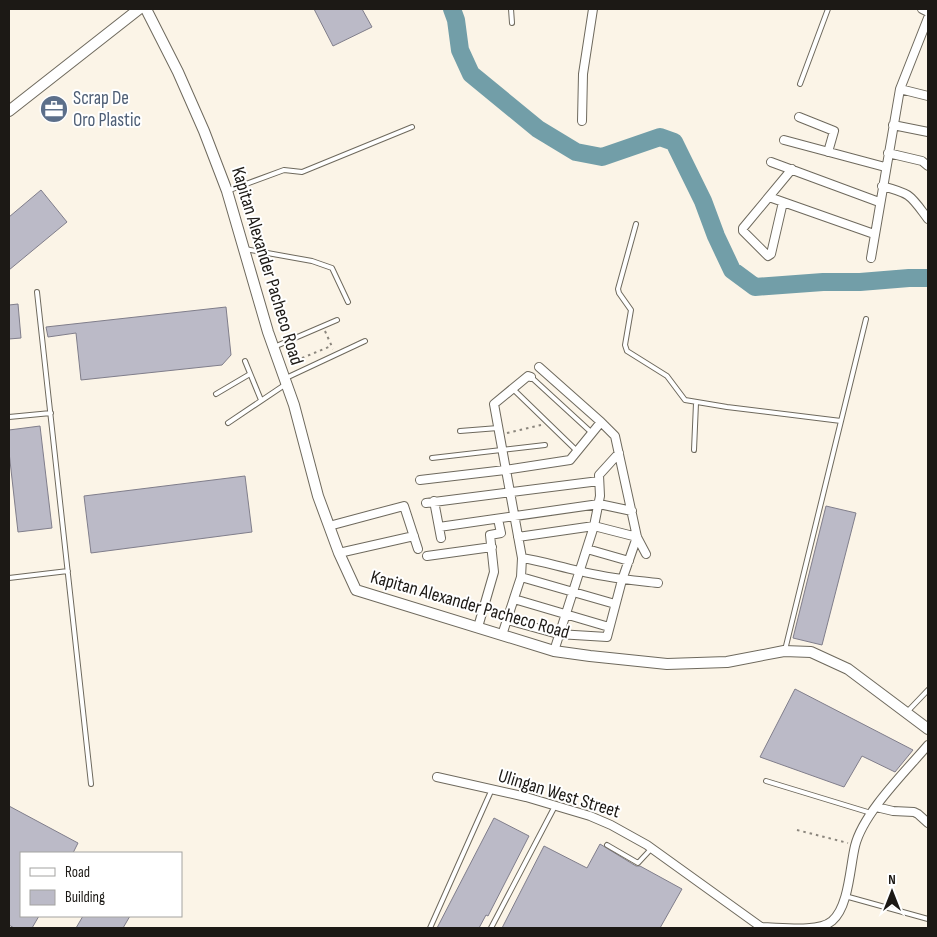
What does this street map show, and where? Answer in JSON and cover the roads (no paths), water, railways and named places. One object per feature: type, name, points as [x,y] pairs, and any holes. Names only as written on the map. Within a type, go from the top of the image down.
[{"type":"street","points":[[9,111],[139,9]]},
{"type":"street","name":"Kapitan Alexander Pacheco Road","points":[[146,9],[178,72],[227,190],[268,332],[294,405],[318,496],[339,552],[356,590],[554,651],[667,664],[727,662],[784,651],[811,652],[848,669],[928,729]]},
{"type":"street","points":[[582,121],[583,74],[593,9]]},
{"type":"street","points":[[922,9],[928,12]]},
{"type":"street","points":[[870,258],[892,125],[900,89],[928,18]]},
{"type":"street","points":[[900,89],[928,96]]},
{"type":"street","points":[[800,117],[834,131],[828,152]]},
{"type":"street","points":[[892,125],[928,132]]},
{"type":"street","points":[[784,140],[885,167]]},
{"type":"street","points":[[888,153],[922,161],[928,166]]},
{"type":"street","points":[[771,162],[879,202]]},
{"type":"street","points":[[783,202],[771,254],[768,256],[743,231],[743,228],[792,169]]},
{"type":"street","points":[[882,186],[904,192],[910,196],[928,220]]},
{"type":"street","points":[[769,197],[874,234]]},
{"type":"street","points":[[539,367],[615,436],[637,538],[646,554]]},
{"type":"street","points":[[502,635],[521,577],[522,558],[494,404],[528,376],[531,376]]},
{"type":"street","points":[[420,480],[570,460],[601,422]]},
{"type":"street","points":[[554,651],[594,526],[599,504],[599,475],[619,453]]},
{"type":"street","points":[[441,538],[430,502],[599,480]]},
{"type":"street","points":[[439,527],[599,504],[632,511]]},
{"type":"street","points":[[329,526],[407,506],[418,549]]},
{"type":"street","points":[[478,627],[494,572],[490,535],[501,532],[498,519]]},
{"type":"street","points":[[518,537],[594,526],[637,538]]},
{"type":"street","points":[[339,552],[414,536]]},
{"type":"street","points":[[508,620],[558,634],[607,637],[622,580],[637,538]]},
{"type":"street","points":[[427,556],[492,547]]},
{"type":"street","points":[[587,549],[629,561]]},
{"type":"street","points":[[522,558],[548,562],[622,580],[658,582]]},
{"type":"street","points":[[521,577],[615,604]]},
{"type":"street","points":[[514,599],[609,627]]},
{"type":"street","points":[[761,928],[809,928],[827,924],[833,920],[845,896],[855,845],[862,827],[928,745]]},
{"type":"street","name":"Ulingan West Street","points":[[437,776],[526,797],[612,825],[652,849],[761,928]]},
{"type":"street","points":[[874,810],[914,812],[928,823]]},
{"type":"lane","points":[[511,9],[512,22]]},
{"type":"lane","points":[[800,84],[828,9]]},
{"type":"lane","points":[[227,190],[284,170],[302,172],[412,127]]},
{"type":"lane","points":[[636,224],[618,289],[631,310],[625,348],[627,351],[667,376],[685,400],[696,403],[841,421]]},
{"type":"lane","points":[[245,249],[312,261],[332,268],[348,302]]},
{"type":"lane","points":[[37,292],[91,784]]},
{"type":"lane","points":[[784,651],[866,319]]},
{"type":"lane","points":[[274,347],[337,320]]},
{"type":"lane","points":[[228,422],[285,381],[365,341]]},
{"type":"lane","points":[[245,361],[261,400]]},
{"type":"lane","points":[[216,394],[250,374]]},
{"type":"lane","points":[[531,376],[592,434]]},
{"type":"lane","points":[[514,389],[578,452]]},
{"type":"lane","points":[[694,450],[696,403]]},
{"type":"lane","points":[[9,417],[50,413]]},
{"type":"lane","points":[[460,431],[499,432]]},
{"type":"lane","points":[[432,458],[546,446]]},
{"type":"lane","points":[[9,578],[68,571]]},
{"type":"lane","points":[[907,712],[928,690]]},
{"type":"lane","points":[[766,781],[874,810]]},
{"type":"lane","points":[[430,928],[492,789]]},
{"type":"lane","points":[[491,928],[556,806]]},
{"type":"lane","points":[[607,846],[638,863],[652,849]]},
{"type":"lane","points":[[845,896],[928,919]]},
{"type":"waterway","points":[[452,9],[456,20],[460,50],[471,74],[538,129],[576,152],[602,157],[660,137],[674,142],[703,201],[716,236],[732,270],[755,287],[928,278]]},
{"type":"place","name":"Scrap De Oro Plastic","points":[[54,109]]}]
